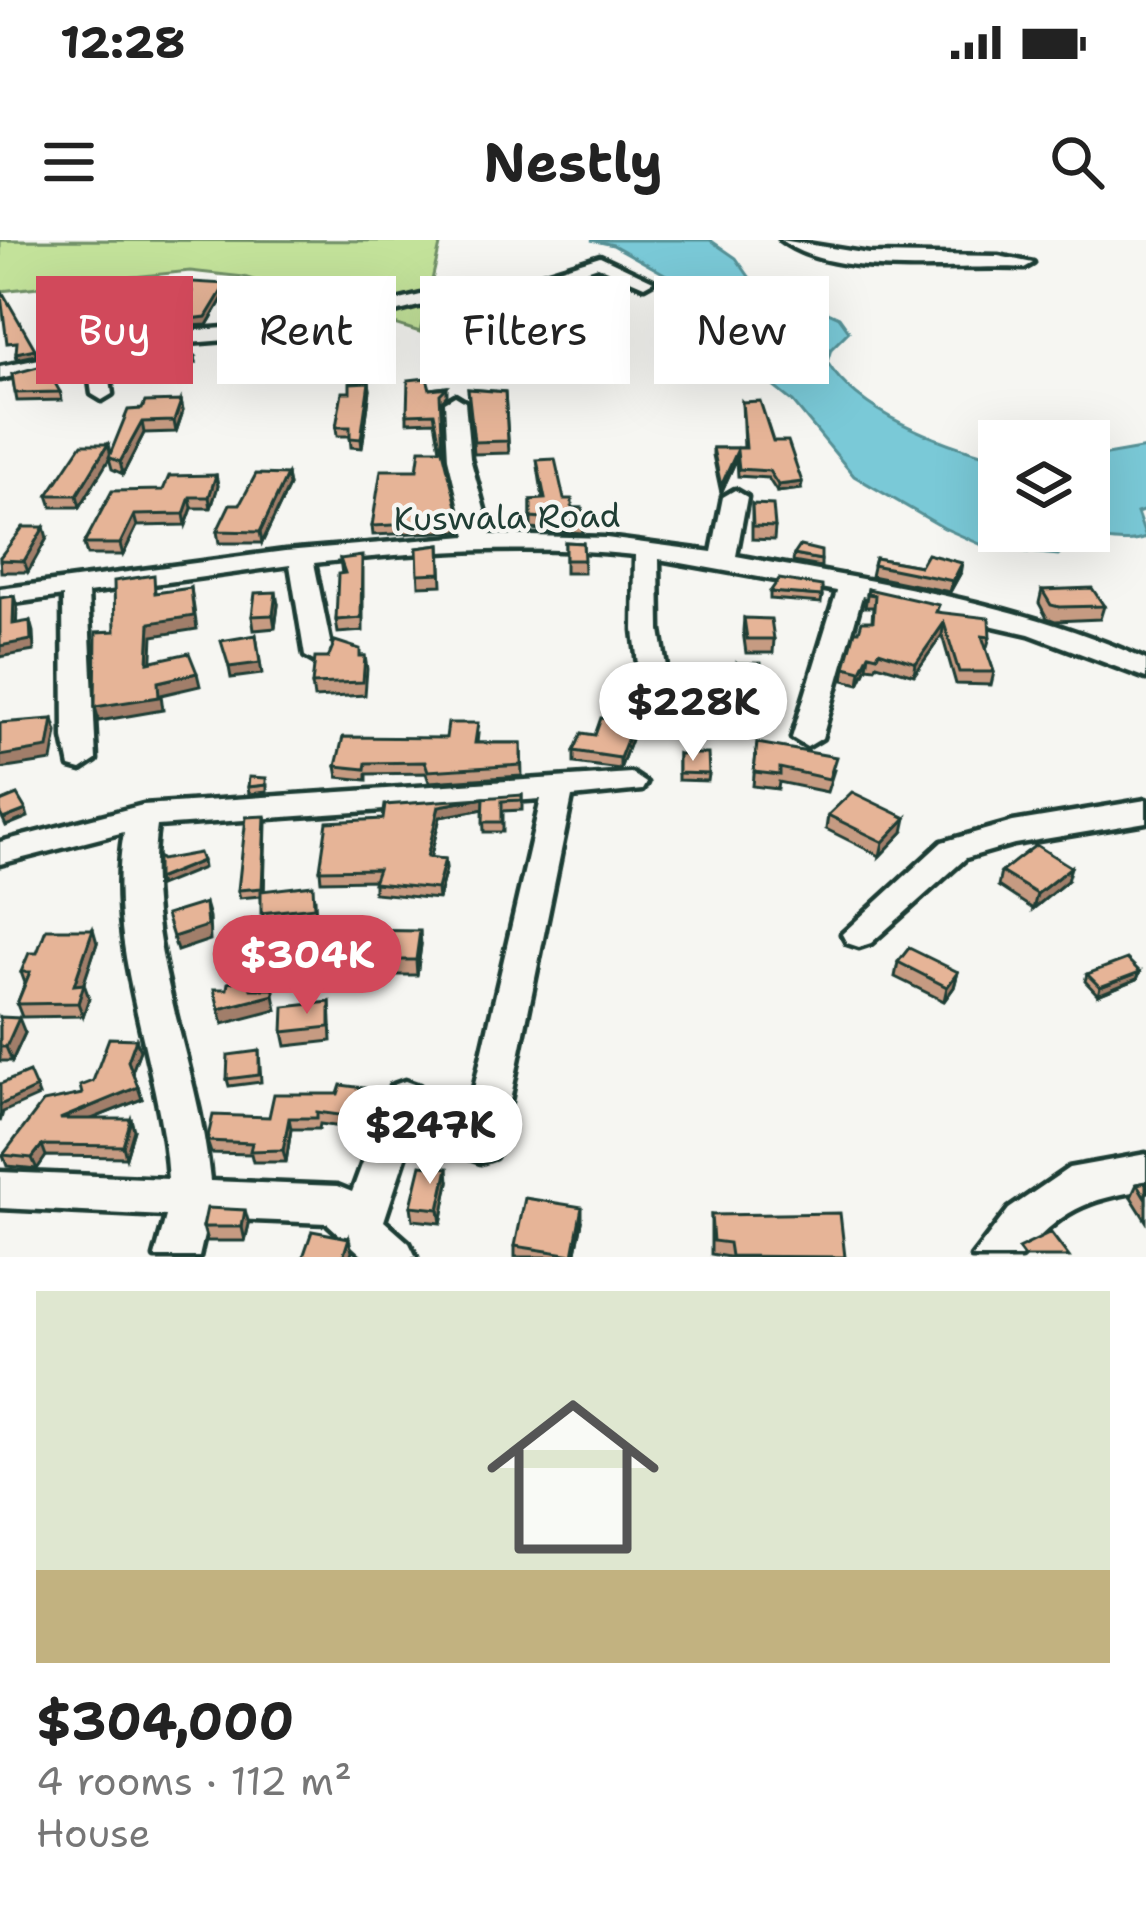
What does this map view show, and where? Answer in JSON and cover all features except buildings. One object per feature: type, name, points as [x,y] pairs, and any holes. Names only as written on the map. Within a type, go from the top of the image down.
[{"type":"street","points":[[789,240],[816,252],[858,258],[1024,263]]},
{"type":"street","points":[[396,306],[454,292],[539,281],[600,261],[644,281]]},
{"type":"street","points":[[0,373],[36,364]]},
{"type":"street","points":[[101,384],[102,394]]},
{"type":"street","points":[[455,402],[460,458],[481,544]]},
{"type":"street","points":[[723,561],[734,497]]},
{"type":"street","name":"Kuswala Road","points":[[0,597],[301,560],[481,544],[570,543],[723,561],[1004,618],[1072,638],[1146,670]]},
{"type":"street","points":[[646,549],[646,630],[653,673]]},
{"type":"street","points":[[301,560],[320,656]]},
{"type":"street","points":[[807,738],[852,586]]},
{"type":"street","points":[[74,587],[81,639],[74,710],[81,760]]},
{"type":"street","points":[[0,853],[143,816],[631,783]]},
{"type":"street","points":[[481,1144],[558,791],[549,786]]},
{"type":"street","points":[[859,934],[954,850],[1013,833],[1146,811]]},
{"type":"street","points":[[143,816],[133,850],[140,925],[178,1096],[190,1196],[177,1257]]},
{"type":"street","points":[[362,1224],[405,1097]]},
{"type":"street","points":[[994,1257],[1024,1222],[1084,1181],[1146,1172]]},
{"type":"street","points":[[0,1190],[337,1205],[394,1257]]},
{"type":"green space","points":[[0,240],[441,241],[433,276],[420,276],[420,332],[396,324],[396,276],[235,276],[190,271],[36,276],[36,287],[0,291]]},
{"type":"water","points":[[591,240],[710,240],[736,258],[749,276],[668,276],[613,245]]},
{"type":"water","points":[[829,312],[849,331],[829,356]]},
{"type":"water","points":[[829,365],[880,412],[978,453],[978,543],[854,476],[793,402],[771,384],[829,384]]},
{"type":"water","points":[[1146,448],[1146,510],[1137,513],[1146,538],[1110,540],[1110,454]]}]
